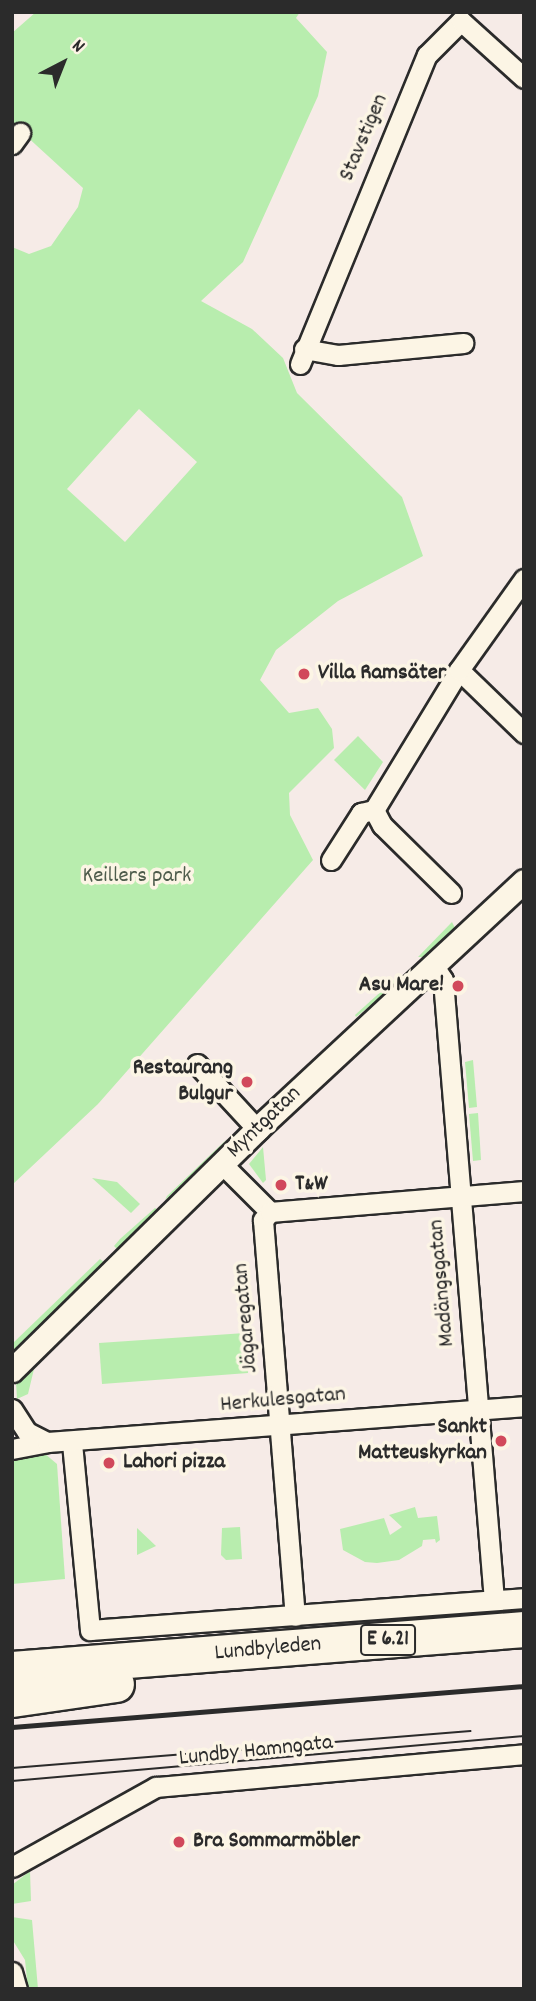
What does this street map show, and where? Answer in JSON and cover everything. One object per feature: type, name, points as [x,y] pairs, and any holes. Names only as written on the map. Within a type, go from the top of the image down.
[{"type":"highway","name":"Lundbyleden","points":[[12,1689],[122,1673],[524,1629]]},
{"type":"highway","name":"Lundbyleden","points":[[12,1669],[122,1673],[524,1653]]},
{"type":"highway","points":[[12,1656],[122,1673]]},
{"type":"highway","points":[[12,1699],[122,1673]]},
{"type":"street","name":"Stavstigen","points":[[463,343],[302,356],[427,54],[461,21],[524,78]]},
{"type":"street","points":[[331,859],[361,813],[374,810],[459,670],[524,579]]},
{"type":"street","points":[[459,670],[524,733]]},
{"type":"street","points":[[374,810],[382,825],[451,893]]},
{"type":"street","name":"Myntgatan","points":[[12,1370],[257,1129],[524,881]]},
{"type":"street","name":"Madängsgatan","points":[[433,965],[443,980],[494,1600]]},
{"type":"street","points":[[197,1064],[257,1129]]},
{"type":"street","points":[[222,1164],[270,1212],[524,1191]]},
{"type":"street","name":"Jägaregatan","points":[[270,1212],[263,1220],[295,1616]]},
{"type":"street","name":"Herkulesgatan","points":[[12,1449],[47,1442],[72,1443],[524,1406]]},
{"type":"street","name":"Herkulesgatan","points":[[12,1409],[19,1431],[47,1442]]},
{"type":"street","points":[[72,1443],[90,1630],[524,1598]]},
{"type":"street","name":"Lundby Hamngata","points":[[13,1867],[156,1787],[524,1754]]},
{"type":"street","points":[[12,1972],[17,1989]]},
{"type":"green space","name":"Keillers park","points":[[36,12],[300,12],[296,18],[327,52],[318,96],[243,262],[201,301],[252,329],[283,358],[297,393],[402,497],[423,556],[338,601],[276,650],[260,680],[289,713],[318,708],[332,729],[334,748],[289,793],[290,815],[313,860],[98,1104],[12,1185],[12,247],[29,254],[51,246],[78,207],[83,188],[12,123],[12,33]],"holes":[[[139,409],[197,462],[125,542],[67,489]]]},
{"type":"green space","points":[[358,736],[383,762],[365,790],[334,760]]},
{"type":"green space","points":[[452,922],[456,930],[427,957],[418,957]]},
{"type":"green space","points":[[396,978],[395,986],[356,1017],[355,1015]]},
{"type":"green space","points":[[473,1060],[477,1107],[469,1108],[465,1062]]},
{"type":"green space","points":[[478,1113],[481,1160],[473,1161],[469,1114]]},
{"type":"green space","points":[[227,1139],[210,1159],[165,1200],[167,1196]]},
{"type":"green space","points":[[263,1147],[266,1180],[263,1183],[249,1164]]},
{"type":"green space","points":[[92,1178],[117,1182],[140,1204],[131,1213]]},
{"type":"green space","points":[[155,1208],[158,1210],[118,1250],[114,1246],[120,1239]]},
{"type":"green space","points":[[100,1259],[105,1263],[12,1356],[12,1344]]},
{"type":"green space","points":[[245,1333],[248,1373],[102,1384],[99,1343]]},
{"type":"green space","points":[[65,1337],[34,1369],[28,1394],[17,1399],[16,1382],[23,1372],[57,1338]]},
{"type":"green space","points":[[44,1453],[57,1464],[65,1579],[12,1584],[12,1456]]},
{"type":"green space","points":[[415,1507],[418,1518],[437,1516],[440,1540],[436,1543],[435,1539],[423,1540],[422,1546],[399,1560],[377,1563],[365,1562],[343,1550],[340,1529],[384,1518],[390,1535],[402,1527],[389,1515]]},
{"type":"green space","points":[[240,1527],[242,1559],[226,1560],[221,1555],[222,1528]]},
{"type":"green space","points":[[137,1528],[156,1546],[137,1555]]},
{"type":"green space","points":[[30,1871],[31,1901],[12,1904],[12,1885]]},
{"type":"green space","points":[[12,1917],[32,1920],[38,1989],[28,1989],[25,1960],[12,1939]]},
{"type":"tram line","points":[[12,1768],[471,1731]]},
{"type":"tram line","points":[[12,1781],[524,1736]]},
{"type":"railway","points":[[12,1727],[524,1686]]},
{"type":"place","name":"Villa Ramsäter","points":[[304,674]]},
{"type":"place","name":"Asu Mare!","points":[[458,986]]},
{"type":"place","name":"Restaurang Bulgur","points":[[247,1082]]},
{"type":"place","name":"T&W","points":[[281,1185]]},
{"type":"place","name":"Sankt Matteuskyrkan","points":[[501,1441]]},
{"type":"place","name":"Lahori pizza","points":[[109,1463]]},
{"type":"place","name":"Bra Sommarmöbler","points":[[179,1842]]}]
